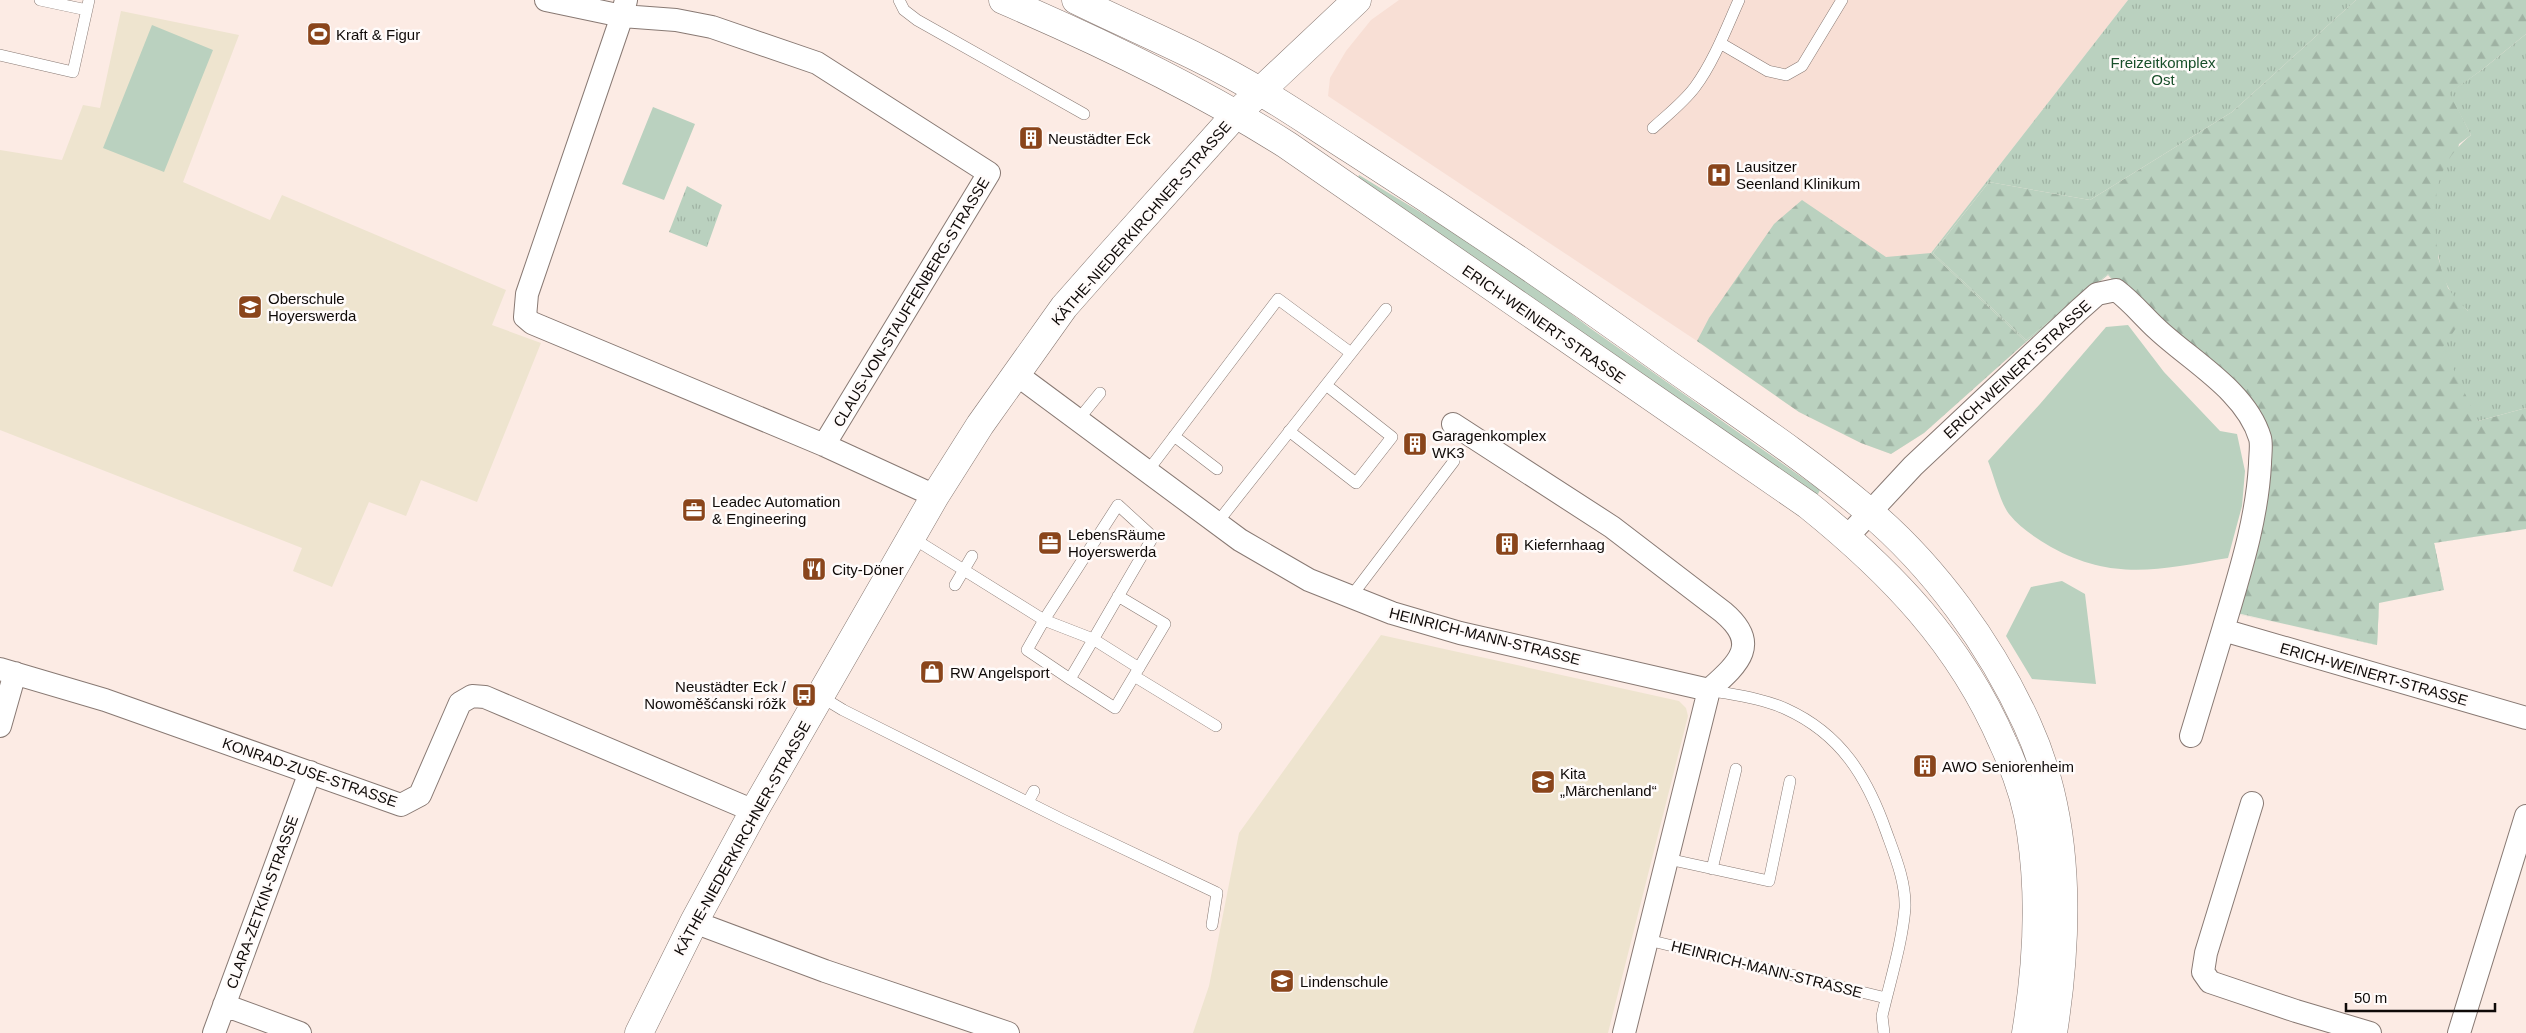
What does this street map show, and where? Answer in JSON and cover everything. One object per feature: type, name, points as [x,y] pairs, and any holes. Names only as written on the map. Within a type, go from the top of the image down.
[{"type":"street","name":"CLAUS-VON-STAUFFENBERG-STRASSE","points":[[546,0],[624,8],[712,27],[817,63],[989,173],[824,445]]},
{"type":"street","points":[[1003,0],[1093,38],[1237,113]]},
{"type":"street","points":[[1076,0],[1196,57],[1260,91],[1475,229],[1805,461],[1870,512],[1932,577],[1978,634],[2006,683],[2036,746],[2057,820],[2063,886],[2064,937],[2059,994],[2053,1033]]},
{"type":"street","name":"KÄTHE-NIEDERKIRCHNER-STRASSE","points":[[639,1033],[694,922],[754,811],[935,496],[1016,374],[1064,307],[1237,113],[1357,0]]},
{"type":"street","name":"CLAUS-VON-STAUFFENBERG-STRASSE","points":[[624,8],[527,294],[525,317],[532,324],[824,445],[935,496]]},
{"type":"street","name":"ERICH-WEINERT-STRASSE","points":[[1237,113],[1287,145],[1583,352],[1761,472],[1848,537],[1924,614],[1948,644],[1987,710],[2010,760],[2027,812],[2035,867],[2037,944],[2026,1033]]},
{"type":"street","name":"ERICH-WEINERT-STRASSE","points":[[1848,537],[1913,466],[2097,294],[2116,290],[2132,301],[2156,329],[2217,378],[2247,412],[2260,439],[2258,493],[2246,550],[2191,736]]},
{"type":"street","name":"HEINRICH-MANN-STRASSE","points":[[1016,374],[1217,524],[1272,560],[1350,598],[1392,613],[1467,634],[1709,690]]},
{"type":"street","points":[[1453,424],[1612,527],[1736,623],[1743,634],[1743,647],[1726,674],[1709,690],[1624,1033]]},
{"type":"street","name":"ERICH-WEINERT-STRASSE","points":[[2223,630],[2526,718]]},
{"type":"street","points":[[0,726],[8,671]]},
{"type":"street","name":"KONRAD-ZUSE-STRASSE","points":[[8,671],[105,700],[401,805],[420,795],[456,708],[460,703],[472,696],[485,697],[754,811]]},
{"type":"street","name":"CLARA-ZETKIN-STRASSE","points":[[214,1033],[310,772]]},
{"type":"street","points":[[2252,803],[2206,953],[2203,972],[2210,982],[2296,1012],[2370,1033]]},
{"type":"street","points":[[2459,1033],[2526,816]]},
{"type":"street","points":[[694,922],[825,971],[1008,1033]]},
{"type":"street","points":[[224,1006],[300,1033]]},
{"type":"lane","points":[[0,55],[73,72],[88,5],[40,0]]},
{"type":"lane","points":[[899,0],[904,10],[917,20],[1084,114]]},
{"type":"lane","points":[[1652,128],[1674,110],[1694,87],[1720,43],[1739,0]]},
{"type":"lane","points":[[1720,43],[1768,71],[1786,75],[1802,66],[1842,0]]},
{"type":"lane","points":[[1147,472],[1278,299],[1351,354]]},
{"type":"lane","points":[[1217,524],[1386,308]]},
{"type":"lane","points":[[1290,431],[1356,483],[1392,437],[1326,385]]},
{"type":"lane","points":[[1078,420],[1100,393]]},
{"type":"lane","points":[[1174,436],[1217,469]]},
{"type":"lane","points":[[1350,598],[1454,461]]},
{"type":"lane","points":[[1070,679],[1118,596],[1153,537],[1118,505],[1044,620],[1027,650],[1070,679],[1114,708],[1165,624],[1118,596]]},
{"type":"lane","points":[[912,538],[1044,620],[1093,640],[1136,672],[1216,726]]},
{"type":"lane","points":[[955,585],[972,556]]},
{"type":"lane","name":"HEINRICH-MANN-STRASSE","points":[[1709,690],[1763,701],[1786,709],[1810,722],[1829,738],[1858,769],[1873,796],[1902,882],[1905,908],[1882,1016],[1884,1033]]},
{"type":"lane","points":[[820,696],[843,710],[1028,802],[1217,893],[1212,925]]},
{"type":"lane","points":[[1712,869],[1736,770]]},
{"type":"lane","points":[[1668,859],[1769,881],[1790,781]]},
{"type":"lane","points":[[1028,802],[1034,790]]},
{"type":"lane","name":"HEINRICH-MANN-STRASSE","points":[[1648,940],[1886,998]]},
{"type":"shaded area","name":"Lausitzer Seenland Klinikum","points":[[1399,0],[2128,0],[1931,253],[2026,342],[1924,433],[1891,454],[1861,443],[1799,412],[1697,341],[1328,96],[1330,78],[1346,51],[1371,20]]},
{"type":"shaded area","name":"Oberschule Hoyerswerda","points":[[121,11],[239,35],[183,182],[270,220],[282,195],[506,290],[492,325],[541,343],[477,502],[421,480],[406,516],[369,502],[332,587],[293,571],[302,548],[0,430],[0,150],[62,160],[83,105],[100,108]]},
{"type":"shaded area","points":[[1381,635],[1679,701],[1686,708],[1688,716],[1608,1033],[1193,1033],[1209,986],[1239,833]]},
{"type":"green space","name":"Freizeitkomplex Ost","points":[[2128,0],[2356,0],[2232,112],[2090,200],[1989,182],[1933,253],[2026,340],[2108,274],[2261,439],[2108,275],[2026,342],[1931,253]]},
{"type":"green space","points":[[2356,0],[2526,0],[2526,34],[2450,93],[2471,135],[2459,144],[2438,257],[2448,288],[2468,311],[2478,421],[2526,408],[2526,529],[2434,543],[2444,590],[2379,603],[2377,645],[2228,611],[2261,439],[2156,329],[2108,274],[2026,340],[1933,253],[1989,182],[2090,200],[2232,112]]},
{"type":"green space","points":[[152,25],[213,50],[164,172],[103,148]]},
{"type":"green space","points":[[2526,34],[2526,408],[2478,421],[2443,347],[2468,311],[2448,287],[2439,262],[2435,229],[2436,196],[2439,182],[2448,160],[2471,135],[2449,93],[2483,69]]},
{"type":"green space","points":[[653,107],[695,124],[664,200],[622,184]]},
{"type":"green space","points":[[1359,175],[1501,261],[1590,328],[1820,490],[1817,496],[1357,180]]},
{"type":"green space","points":[[687,186],[722,205],[707,247],[669,232]]},
{"type":"green space","points":[[1802,200],[1886,257],[1931,253],[2026,342],[1924,433],[1891,454],[1861,443],[1799,412],[1697,341],[1709,318],[1774,224]]},
{"type":"green space","points":[[2128,325],[2164,372],[2220,431],[2237,434],[2245,471],[2242,506],[2228,558],[2159,569],[2117,569],[2096,565],[2074,558],[2034,536],[2013,519],[2003,503],[1988,461],[2106,327]]},
{"type":"green space","points":[[2261,439],[2229,612],[2302,628],[2228,612]]},
{"type":"green space","points":[[2526,529],[2434,543],[2444,590],[2433,543]]},
{"type":"green space","points":[[2062,581],[2085,594],[2096,684],[2032,679],[2006,636],[2031,587]]},
{"type":"green space","points":[[2379,603],[2377,645],[2376,645]]},
{"type":"place","name":"Kraft & Figur","points":[[319,34]]},
{"type":"place","name":"Neustädter Eck","points":[[1031,138]]},
{"type":"place","name":"Lausitzer Seenland Klinikum","points":[[1719,175]]},
{"type":"place","name":"Oberschule Hoyerswerda","points":[[250,307]]},
{"type":"place","name":"Garagenkomplex WK3","points":[[1415,444]]},
{"type":"place","name":"Leadec Automation & Engineering","points":[[694,510]]},
{"type":"place","name":"LebensRäume Hoyerswerda","points":[[1050,543]]},
{"type":"place","name":"Kiefernhaag","points":[[1507,544]]},
{"type":"place","name":"City-Döner","points":[[814,569]]},
{"type":"place","name":"RW Angelsport","points":[[932,672]]},
{"type":"place","name":"Neustädter Eck / Nowoměšćanski róžk","points":[[804,695]]},
{"type":"place","name":"AWO Seniorenheim","points":[[1925,766]]},
{"type":"place","name":"Kita „Märchenland“","points":[[1543,782]]},
{"type":"place","name":"Lindenschule","points":[[1282,981]]}]
